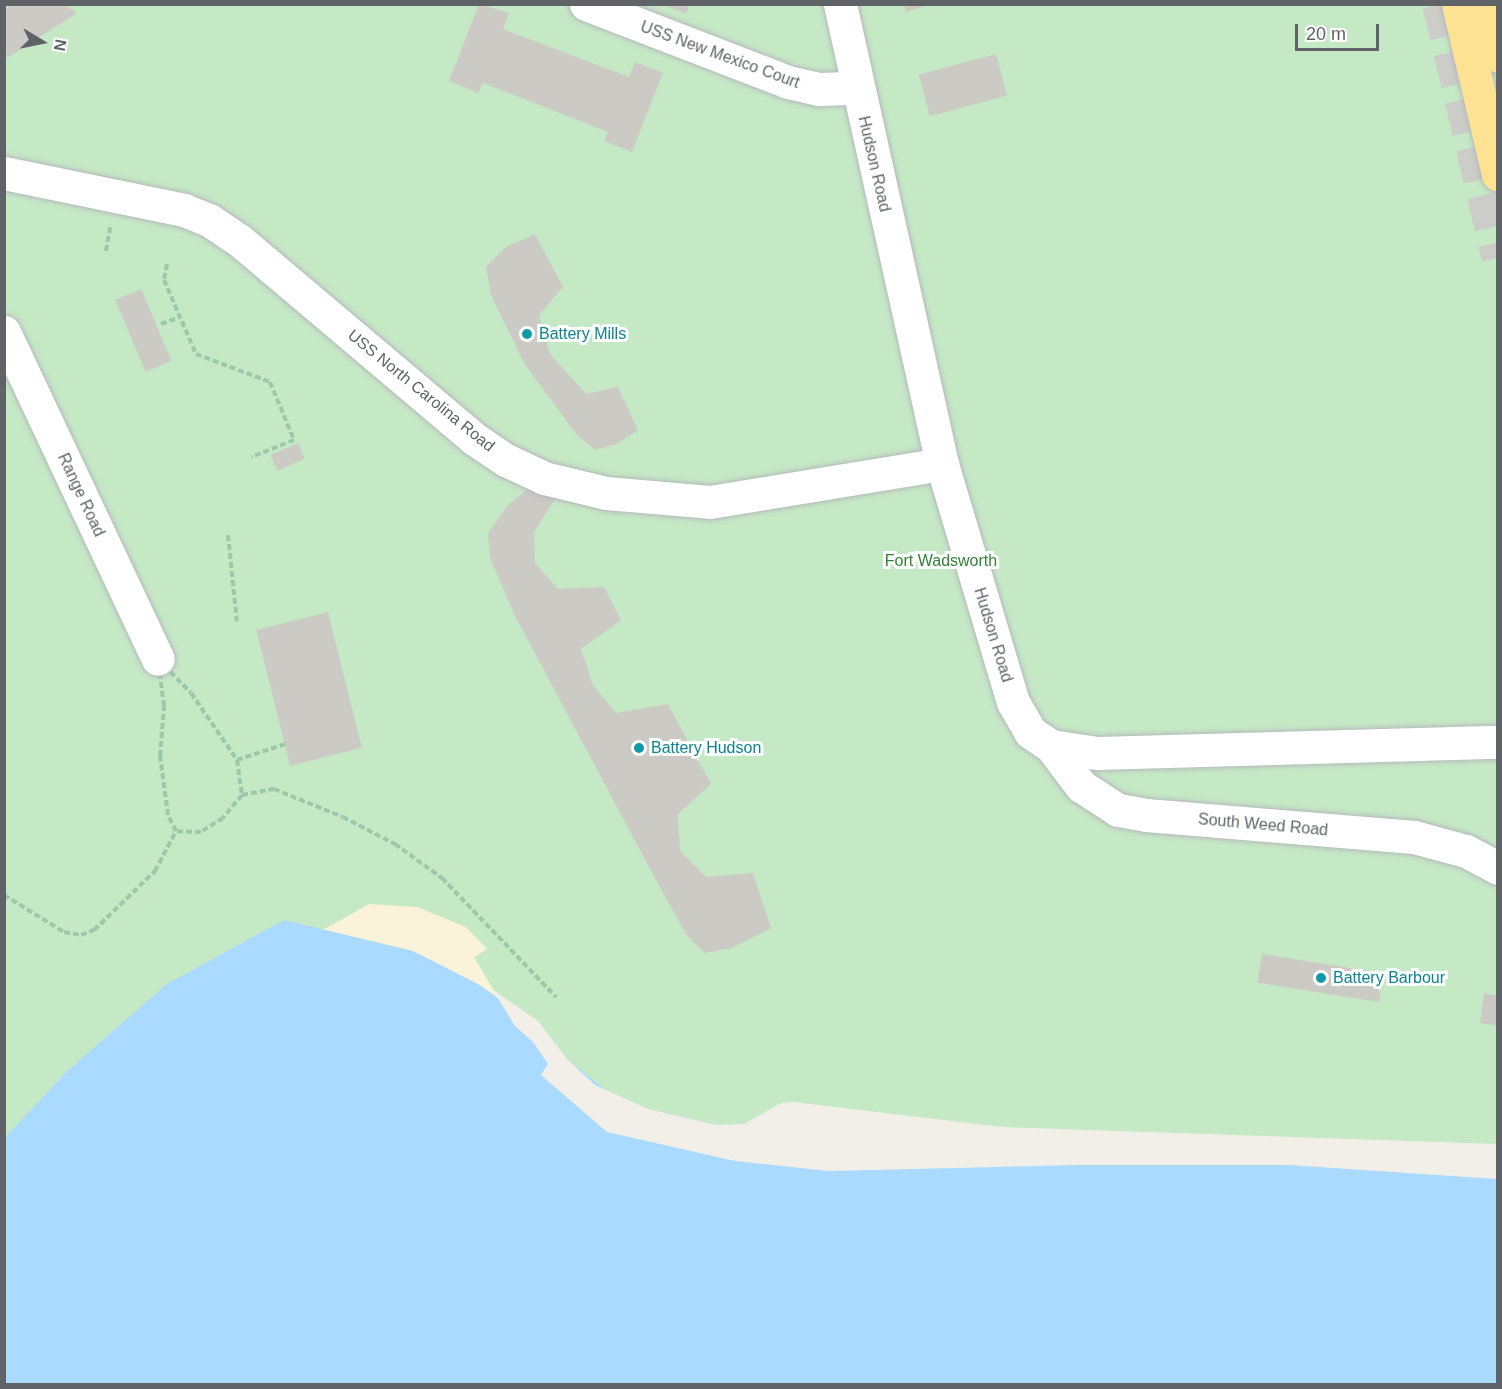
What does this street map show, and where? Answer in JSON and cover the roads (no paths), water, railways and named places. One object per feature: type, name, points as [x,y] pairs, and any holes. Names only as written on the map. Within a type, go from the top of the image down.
[{"type":"highway","points":[[1458,4],[1497,174]]},
{"type":"highway","points":[[1485,4],[1497,56]]},
{"type":"street","name":"USS New Mexico Court","points":[[586,4],[788,82],[819,89],[856,88]]},
{"type":"street","name":"Hudson Road","points":[[840,4],[856,88],[942,464],[1013,702],[1030,732],[1051,746],[1097,753],[1497,742]]},
{"type":"street","name":"USS North Carolina Road","points":[[4,173],[184,210],[209,220],[239,240],[473,438],[506,460],[544,478],[606,493],[710,502],[942,464]]},
{"type":"street","name":"Range Road","points":[[4,332],[158,659]]},
{"type":"street","name":"South Weed Road","points":[[1051,746],[1081,786],[1118,810],[1146,815],[1414,837],[1466,851],[1497,868]]},
{"type":"water","points":[[284,920],[413,951],[478,984],[543,1028],[567,1059],[612,1095],[648,1109],[716,1125],[744,1124],[781,1103],[1001,1130],[1497,1147],[1497,1384],[5,1384],[4,1139],[66,1072],[167,984]]},
{"type":"tunnel","points":[[1439,4],[1498,257]]},
{"type":"place","name":"Battery Mills","points":[[527,334]]},
{"type":"place","name":"Battery Hudson","points":[[639,748]]},
{"type":"place","name":"Battery Barbour","points":[[1321,978]]},
{"type":"park label","name":"Fort Wadsworth","points":[[941,561]]}]
